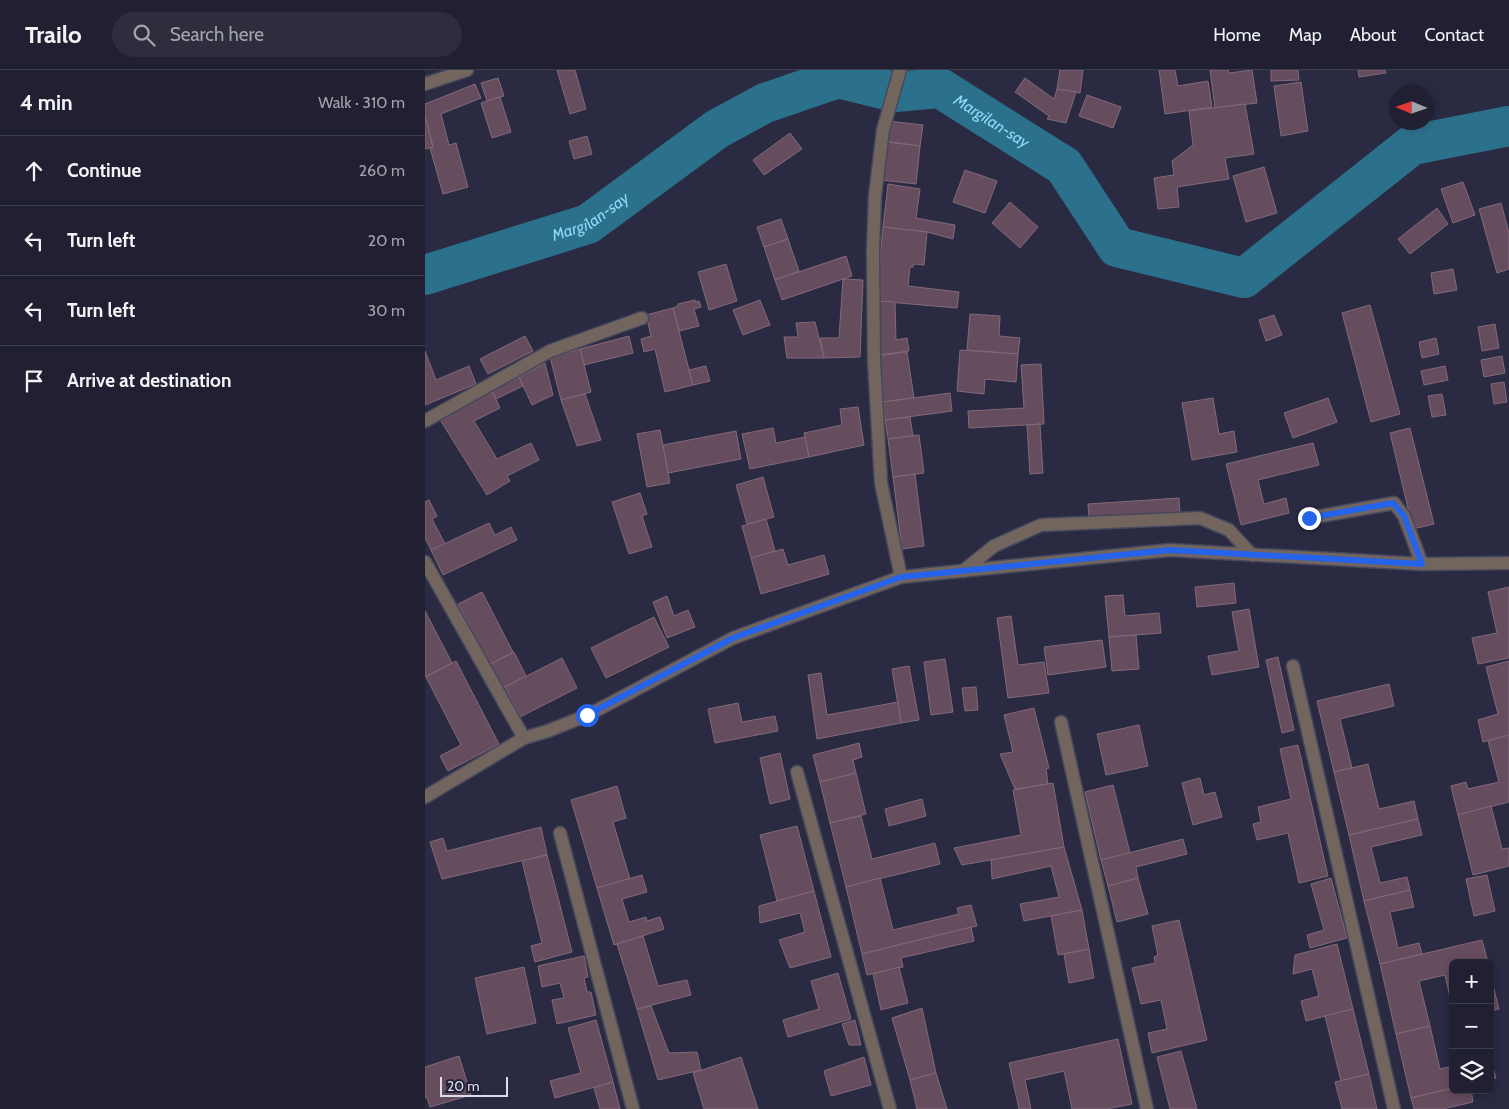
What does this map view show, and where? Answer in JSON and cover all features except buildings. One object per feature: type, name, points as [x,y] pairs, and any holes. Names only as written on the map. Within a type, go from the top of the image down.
[{"type":"street","points":[[425,84],[467,70]]},
{"type":"street","points":[[899,76],[883,130],[875,196],[873,361],[881,483],[901,577]]},
{"type":"street","points":[[425,421],[550,351],[642,318]]},
{"type":"street","points":[[1309,518],[1393,503],[1404,516],[1422,564]]},
{"type":"street","points":[[963,571],[993,546],[1041,525],[1200,518],[1229,530],[1252,555]]},
{"type":"street","points":[[425,797],[523,738],[548,731],[587,715],[733,638],[901,577],[1170,550],[1422,564],[1509,563]]},
{"type":"street","points":[[425,562],[523,738]]},
{"type":"street","points":[[1293,666],[1395,1109]]},
{"type":"street","points":[[1061,722],[1147,1109]]},
{"type":"street","points":[[797,772],[890,1109]]},
{"type":"street","points":[[560,833],[633,1109]]},
{"type":"waterway","name":"Margilan-say","points":[[425,275],[588,224],[717,129],[765,103],[838,78],[895,92],[940,88],[1064,166],[1117,247],[1244,278],[1412,145],[1509,126]]},
{"type":"route","points":[[587,715],[733,638],[901,577],[1170,550],[1422,564],[1404,516],[1393,503],[1309,518]]}]
